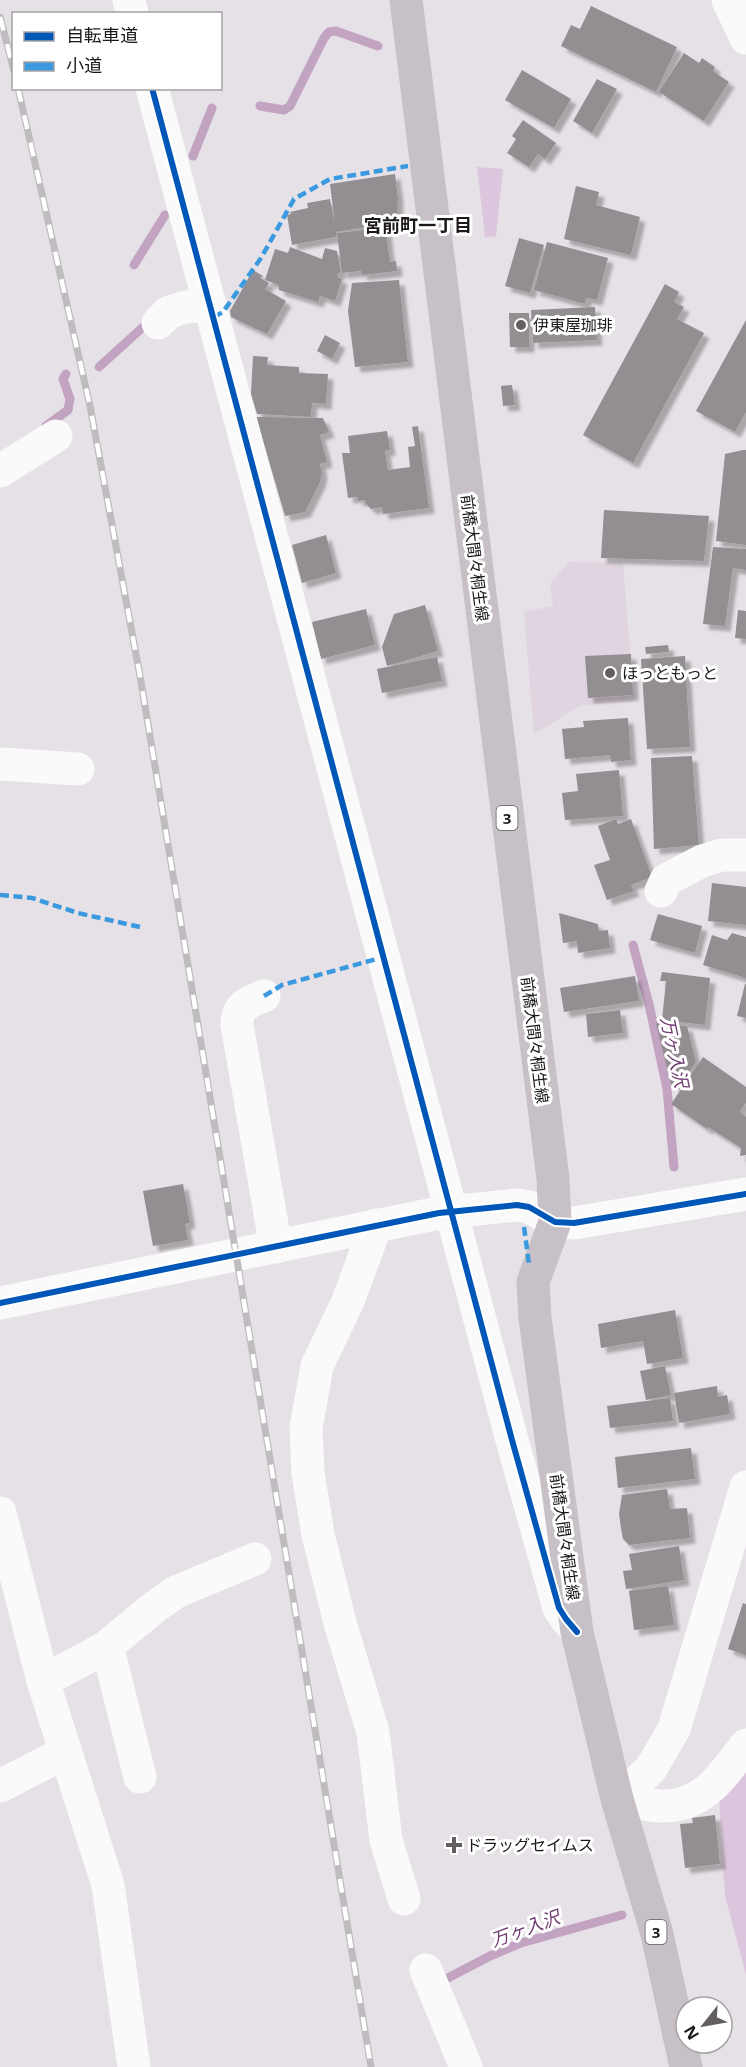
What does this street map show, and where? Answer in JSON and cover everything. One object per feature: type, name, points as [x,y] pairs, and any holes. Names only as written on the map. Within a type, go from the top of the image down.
[{"type":"main road","name":"前橋大間々桐生線","points":[[405,0],[553,1179],[555,1222],[539,1261],[533,1291],[577,1632],[617,1799],[657,1934],[686,2067]]},
{"type":"street","points":[[728,0],[746,38]]},
{"type":"street","points":[[153,90],[512,1440],[560,1608],[577,1632]]},
{"type":"street","points":[[158,323],[169,312],[186,307],[210,305]]},
{"type":"street","points":[[0,471],[56,436]]},
{"type":"street","points":[[0,764],[78,769]]},
{"type":"street","points":[[661,891],[666,880],[702,861],[722,855],[746,855]]},
{"type":"street","points":[[264,996],[244,1004],[239,1010],[237,1025],[276,1247]]},
{"type":"street","points":[[0,1303],[376,1225],[452,1212],[517,1205],[529,1207],[555,1222],[589,1221],[746,1194]]},
{"type":"street","points":[[376,1225],[348,1301],[317,1366],[306,1428],[308,1473],[318,1534],[340,1623],[373,1732],[386,1840],[404,1899]]},
{"type":"street","points":[[617,1799],[650,1770],[675,1729],[746,1487]]},
{"type":"street","points":[[0,1513],[43,1681],[108,1885],[134,2067]]},
{"type":"street","points":[[43,1681],[105,1648],[176,1592],[255,1559]]},
{"type":"street","points":[[105,1648],[111,1657],[140,1778]]},
{"type":"street","points":[[617,1799],[659,1806],[684,1804],[698,1798],[721,1776],[746,1745]]},
{"type":"street","points":[[0,1785],[66,1752]]},
{"type":"street","points":[[426,1970],[466,2067]]},
{"type":"shaded area","points":[[477,167],[503,169],[496,236],[485,237]]},
{"type":"shaded area","points":[[569,562],[623,563],[634,702],[581,705],[534,734],[524,612],[553,606],[550,584]]},
{"type":"shaded area","points":[[746,1758],[746,1975],[725,1896],[719,1797]]},
{"type":"building","points":[[591,6],[677,47],[656,92],[561,46],[571,25],[580,29]]},
{"type":"building","points":[[684,53],[699,63],[702,58],[715,67],[713,71],[729,82],[704,121],[659,92]]},
{"type":"building","points":[[522,70],[571,99],[554,128],[505,100]]},
{"type":"building","points":[[597,79],[617,89],[592,133],[573,121]]},
{"type":"building","points":[[523,120],[556,143],[545,159],[538,154],[529,167],[507,153],[516,139],[512,136]]},
{"type":"building","points":[[395,174],[398,198],[397,222],[336,232],[336,237],[292,245],[287,215],[291,214],[290,212],[308,208],[307,203],[330,199],[335,224],[330,184]]},
{"type":"building","points":[[576,186],[599,192],[596,205],[640,217],[631,255],[564,239]]},
{"type":"building","points":[[364,230],[364,232],[386,230],[390,262],[396,261],[397,271],[362,275],[361,271],[342,273],[337,233]]},
{"type":"building","points":[[519,238],[544,245],[530,293],[505,286]]},
{"type":"building","points":[[547,242],[608,258],[597,300],[586,298],[585,304],[534,290]]},
{"type":"building","points":[[290,247],[322,259],[325,248],[337,251],[341,273],[337,274],[337,277],[342,279],[335,301],[320,296],[318,302],[279,290],[279,285],[265,280],[275,249],[288,253]]},
{"type":"building","points":[[253,270],[269,283],[265,289],[286,301],[267,334],[231,317],[230,311]]},
{"type":"building","points":[[399,280],[408,362],[355,367],[348,311],[352,283]]},
{"type":"building","points":[[665,284],[679,292],[674,302],[684,307],[677,319],[704,333],[633,463],[583,435]]},
{"type":"building","points":[[595,307],[597,340],[533,343],[531,310]]},
{"type":"building","points":[[509,313],[529,313],[529,347],[510,347]]},
{"type":"building","points":[[746,320],[746,412],[735,432],[696,411]]},
{"type":"building","points":[[325,335],[340,343],[332,359],[317,351]]},
{"type":"building","points":[[253,356],[268,357],[267,365],[299,367],[299,373],[328,374],[326,404],[312,403],[311,417],[257,414],[251,394]]},
{"type":"building","points":[[512,385],[515,405],[503,406],[501,386]]},
{"type":"building","points":[[256,417],[323,418],[329,432],[320,435],[327,462],[320,464],[322,473],[320,482],[305,512],[285,516]]},
{"type":"building","points":[[418,426],[429,508],[383,514],[382,507],[371,509],[365,500],[358,501],[357,497],[348,498],[342,453],[350,453],[348,436],[387,431],[390,450],[385,451],[388,470],[410,467],[408,447],[415,446],[412,427]]},
{"type":"building","points":[[746,450],[746,545],[716,541],[725,454]]},
{"type":"building","points":[[604,510],[709,516],[704,561],[601,558]]},
{"type":"building","points":[[326,535],[336,573],[302,583],[292,545]]},
{"type":"building","points":[[713,547],[746,549],[746,570],[733,568],[725,626],[703,624]]},
{"type":"building","points":[[425,605],[438,651],[387,666],[382,647],[394,614]]},
{"type":"building","points":[[366,609],[375,645],[321,659],[312,622]]},
{"type":"building","points":[[738,610],[746,611],[746,639],[735,638]]},
{"type":"building","points":[[668,645],[669,652],[646,654],[645,647]]},
{"type":"building","points":[[631,654],[633,695],[588,698],[585,656]]},
{"type":"building","points":[[685,656],[690,747],[647,749],[641,659]]},
{"type":"building","points":[[437,657],[442,681],[382,693],[377,669]]},
{"type":"building","points":[[628,718],[631,760],[611,762],[610,755],[565,759],[562,729],[584,727],[583,721]]},
{"type":"building","points":[[692,756],[699,845],[654,849],[651,758]]},
{"type":"building","points":[[619,770],[623,816],[565,820],[562,793],[578,791],[576,774]]},
{"type":"building","points":[[616,819],[618,824],[631,819],[652,877],[631,885],[634,891],[607,900],[594,865],[610,860],[598,826]]},
{"type":"building","points":[[712,883],[746,887],[746,925],[708,921]]},
{"type":"building","points":[[559,913],[598,924],[599,931],[608,930],[610,948],[578,953],[577,941],[563,943]]},
{"type":"building","points":[[658,914],[702,926],[695,953],[650,940]]},
{"type":"building","points":[[732,933],[746,937],[746,978],[703,965],[712,935],[727,940]]},
{"type":"building","points":[[662,972],[710,978],[705,1025],[662,1020],[666,981],[660,981]]},
{"type":"building","points":[[635,976],[639,1001],[564,1012],[560,988]]},
{"type":"building","points":[[746,984],[746,1018],[737,1016]]},
{"type":"building","points":[[620,1010],[623,1033],[588,1037],[586,1014]]},
{"type":"building","points":[[656,1023],[687,1026],[696,1062],[681,1083],[671,1085]]},
{"type":"building","points":[[703,1057],[746,1087],[746,1103],[740,1111],[746,1117],[746,1155],[740,1156],[741,1148],[708,1127],[707,1129],[671,1104]]},
{"type":"building","points":[[183,1184],[190,1223],[185,1224],[188,1240],[153,1246],[143,1191]]},
{"type":"building","points":[[675,1310],[683,1358],[647,1364],[643,1341],[601,1348],[598,1324]]},
{"type":"building","points":[[665,1366],[671,1395],[646,1400],[640,1371]]},
{"type":"building","points":[[717,1386],[718,1397],[727,1395],[730,1414],[679,1423],[674,1393]]},
{"type":"building","points":[[670,1398],[673,1421],[610,1428],[607,1406]]},
{"type":"building","points":[[691,1448],[695,1479],[618,1488],[615,1457]]},
{"type":"building","points":[[667,1489],[670,1509],[687,1508],[690,1538],[629,1545],[623,1539],[619,1514],[622,1495]]},
{"type":"building","points":[[679,1546],[684,1580],[626,1589],[623,1571],[632,1570],[629,1554]]},
{"type":"building","points":[[668,1586],[674,1625],[634,1630],[629,1591]]},
{"type":"building","points":[[743,1603],[746,1604],[746,1655],[728,1649]]},
{"type":"building","points":[[715,1815],[720,1864],[685,1868],[680,1824],[693,1823],[692,1818]]},
{"type":"waterway","points":[[260,106],[284,110],[290,106],[329,32],[336,31],[378,46]]},
{"type":"waterway","points":[[193,156],[212,108]]},
{"type":"waterway","points":[[134,265],[165,215]]},
{"type":"waterway","points":[[99,367],[143,327]]},
{"type":"waterway","points":[[46,426],[68,410],[70,399],[63,379],[66,374]]},
{"type":"waterway","name":"万ヶ入沢","points":[[633,945],[649,1004],[667,1089],[674,1167]]},
{"type":"waterway","name":"万ヶ入沢","points":[[442,1981],[521,1943],[622,1915]]},
{"type":"railway","points":[[0,17],[12,63]]},
{"type":"railway","points":[[18,90],[90,406],[140,676],[371,2067]]},
{"type":"marked path","points":[[214,317],[223,312],[261,258],[294,199],[330,179],[408,166]]},
{"type":"marked path","points":[[0,895],[32,898],[78,913],[140,927]]},
{"type":"marked path","points":[[264,996],[282,985],[384,957]]},
{"type":"marked path","points":[[524,1227],[529,1264]]},
{"type":"cycle path","points":[[153,90],[512,1440],[559,1608],[577,1632]]},
{"type":"cycle path","points":[[0,1303],[439,1213],[517,1205],[529,1207],[555,1222],[574,1223],[746,1194]]},
{"type":"place","name":"伊東屋珈琲","points":[[521,325]]},
{"type":"place","name":"ほっともっと","points":[[610,673]]},
{"type":"place","name":"ドラッグセイムス","points":[[454,1845]]},
{"type":"district","name":"宮前町一丁目","points":[[418,225]]}]
